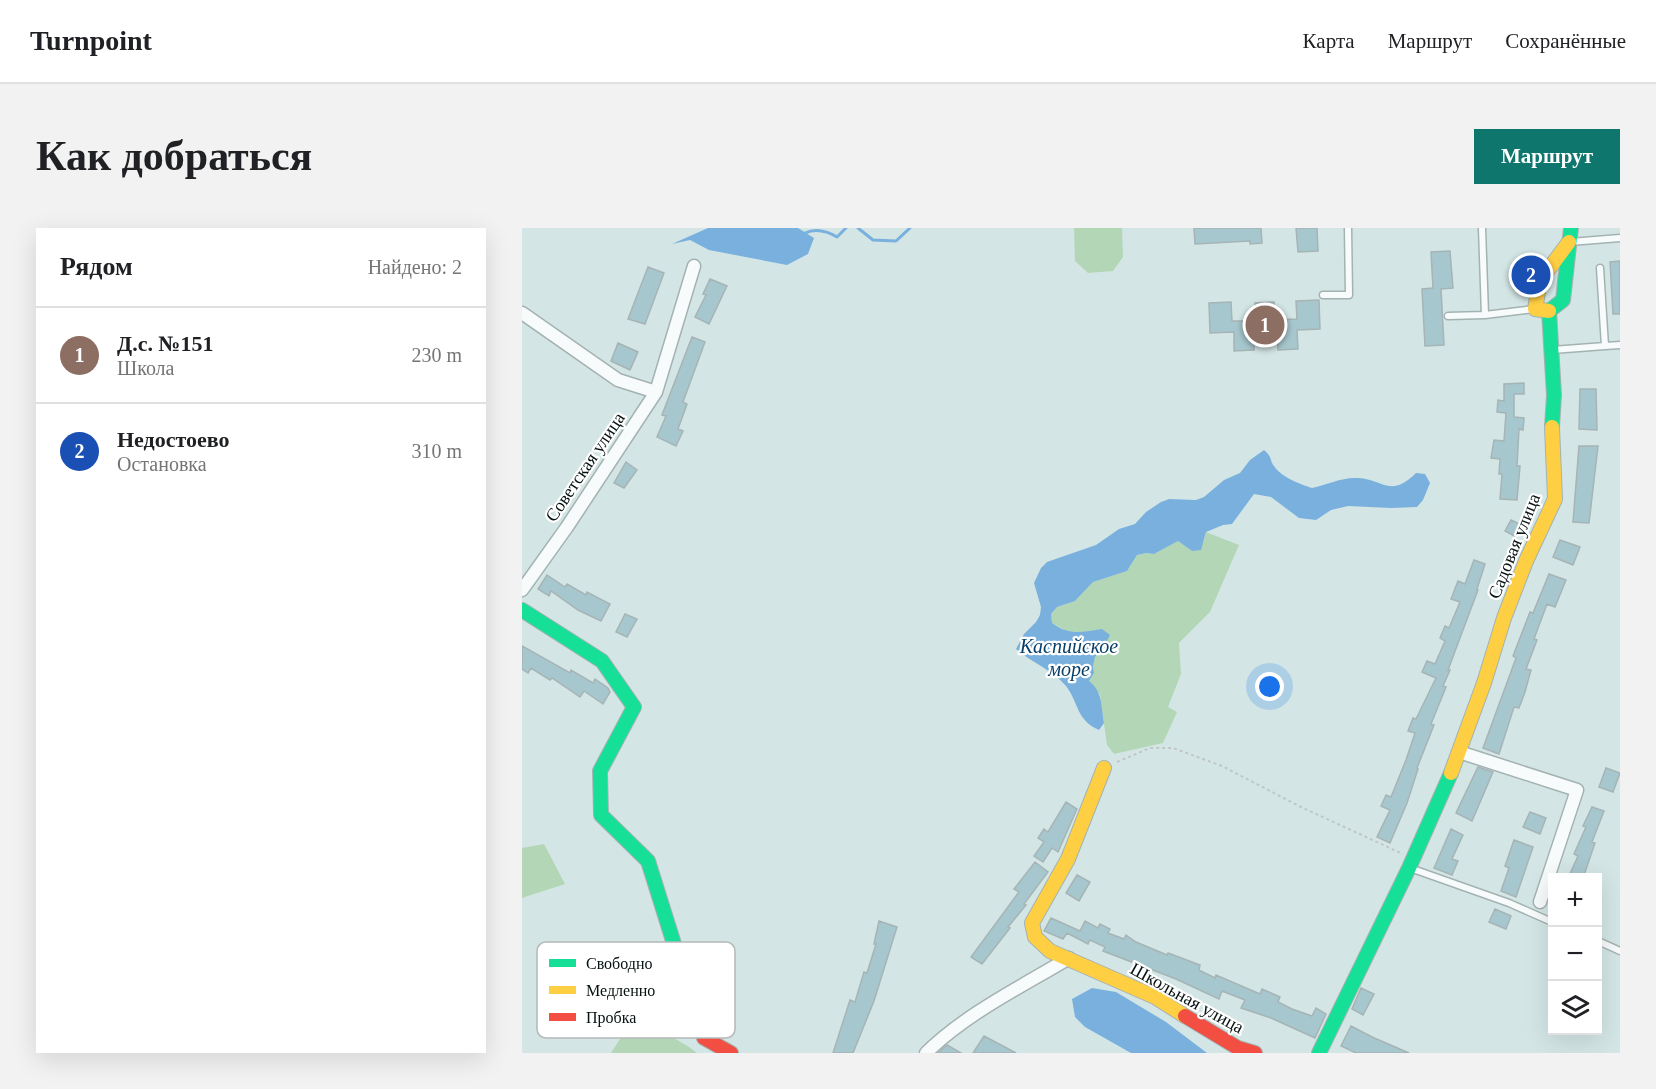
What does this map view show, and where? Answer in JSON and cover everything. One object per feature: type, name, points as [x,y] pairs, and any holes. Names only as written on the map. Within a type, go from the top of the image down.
[{"type":"street","points":[[1570,235],[1563,300],[1549,311],[1535,309],[1540,281],[1570,235]]},
{"type":"street","name":"Советская улица","points":[[522,590],[567,527],[656,392],[694,266]]},
{"type":"street","name":"Садовая улица","points":[[1319,1053],[1411,863],[1459,752],[1507,609],[1526,561],[1556,499],[1551,436],[1554,395],[1549,311]]},
{"type":"street","points":[[522,314],[618,380],[656,392]]},
{"type":"street","points":[[522,610],[602,661],[634,707],[600,771],[600,815],[648,861],[674,942]]},
{"type":"street","points":[[1459,752],[1577,790],[1540,902]]},
{"type":"street","name":"Школьная улица","points":[[1104,768],[1068,859],[1032,923],[1035,937],[1050,951],[1155,997],[1238,1048],[1255,1053]]},
{"type":"street","points":[[926,1053],[944,1036],[978,1012],[1069,958]]},
{"type":"street","points":[[704,1038],[731,1053]]},
{"type":"lane","points":[[1323,295],[1349,295],[1348,228]]},
{"type":"lane","points":[[1482,228],[1485,315]]},
{"type":"lane","points":[[1570,235],[1620,238]]},
{"type":"lane","points":[[1600,268],[1605,346]]},
{"type":"lane","points":[[1448,316],[1485,315],[1535,309]]},
{"type":"lane","points":[[1551,350],[1620,345]]},
{"type":"lane","points":[[1411,863],[1548,920]]},
{"type":"lane","points":[[1602,943],[1620,951]]},
{"type":"path","points":[[1104,768],[1150,748],[1173,748],[1222,766],[1411,863]]},
{"type":"green space","points":[[1074,228],[1122,228],[1123,257],[1113,271],[1088,273],[1075,261]]},
{"type":"green space","points":[[1206,532],[1239,545],[1210,612],[1179,643],[1181,674],[1168,707],[1177,712],[1163,743],[1114,754],[1107,745],[1100,695],[1089,681],[1094,673],[1095,657],[1109,635],[1094,630],[1086,633],[1068,632],[1052,623],[1051,614],[1057,607],[1075,601],[1093,582],[1127,571],[1137,555],[1154,554],[1178,541],[1192,551],[1204,541]]},
{"type":"green space","points":[[544,844],[565,884],[522,898],[522,848]]},
{"type":"green space","points":[[620,1038],[674,1038],[697,1053],[611,1053]]},
{"type":"water","points":[[708,228],[798,228],[814,238],[808,254],[787,265],[709,250],[690,240],[672,244]]},
{"type":"water","name":"Каспийское море","points":[[1264,450],[1281,474],[1312,488],[1349,478],[1392,486],[1399,485],[1416,473],[1425,474],[1430,483],[1423,500],[1417,507],[1348,506],[1331,510],[1316,520],[1299,518],[1271,497],[1254,494],[1232,524],[1206,532],[1201,550],[1192,551],[1178,541],[1154,554],[1137,555],[1127,571],[1093,582],[1075,601],[1057,607],[1051,614],[1052,623],[1058,627],[1076,632],[1102,629],[1110,635],[1095,657],[1094,673],[1089,681],[1099,695],[1104,723],[1099,730],[1092,726],[1082,716],[1066,686],[1049,671],[1016,649],[1024,634],[1040,615],[1041,607],[1034,583],[1041,568],[1047,562],[1096,545],[1119,529],[1135,524],[1146,512],[1161,502],[1169,499],[1196,500],[1204,497],[1224,480],[1240,473],[1250,460]]},
{"type":"water","points":[[1092,988],[1116,992],[1166,1022],[1207,1053],[1131,1053],[1085,1027],[1075,1017],[1072,999]]},
{"type":"building","points":[[1194,228],[1261,228],[1262,243],[1250,244],[1250,241],[1195,244]]},
{"type":"building","points":[[1296,228],[1317,228],[1318,251],[1298,252]]},
{"type":"building","points":[[1450,251],[1453,288],[1441,289],[1444,345],[1425,346],[1422,289],[1433,288],[1431,252]]},
{"type":"building","points":[[1620,261],[1620,314],[1613,314],[1610,262]]},
{"type":"building","points":[[648,267],[664,273],[645,324],[628,319]]},
{"type":"building","points":[[710,279],[727,286],[709,324],[695,317],[706,295],[703,294]]},
{"type":"building","points":[[1319,300],[1320,329],[1297,330],[1298,349],[1278,350],[1277,330],[1254,331],[1254,350],[1234,351],[1234,332],[1210,333],[1209,303],[1231,302],[1232,321],[1256,321],[1255,303],[1274,302],[1275,320],[1297,319],[1296,301]]},
{"type":"building","points":[[692,337],[705,342],[683,402],[687,404],[678,429],[683,431],[676,446],[657,437],[666,416],[662,415]]},
{"type":"building","points":[[618,343],[638,352],[630,370],[611,361]]},
{"type":"building","points":[[1524,383],[1524,394],[1514,394],[1514,417],[1524,418],[1523,430],[1519,429],[1517,466],[1520,466],[1517,500],[1500,499],[1502,474],[1499,474],[1500,459],[1491,458],[1494,440],[1504,441],[1506,413],[1497,412],[1498,400],[1504,401],[1504,384]]},
{"type":"building","points":[[1580,389],[1596,389],[1597,430],[1579,429]]},
{"type":"building","points":[[1579,446],[1598,446],[1589,523],[1573,522]]},
{"type":"building","points":[[626,462],[637,470],[624,488],[614,483]]},
{"type":"building","points":[[1511,520],[1522,525],[1516,537],[1505,531]]},
{"type":"building","points":[[1560,540],[1580,547],[1573,565],[1553,557]]},
{"type":"building","points":[[1474,560],[1485,564],[1478,590],[1448,670],[1450,670],[1443,686],[1446,687],[1431,724],[1434,725],[1417,768],[1407,803],[1390,843],[1377,837],[1390,810],[1381,806],[1386,795],[1391,797],[1415,733],[1408,731],[1436,678],[1422,672],[1427,661],[1435,664],[1445,641],[1440,638],[1445,626],[1449,628],[1460,602],[1451,599],[1458,581],[1465,584]]},
{"type":"building","points":[[1549,574],[1566,580],[1555,607],[1547,604],[1526,669],[1531,670],[1525,692],[1519,708],[1514,707],[1499,754],[1483,748],[1516,658],[1513,656],[1530,612],[1533,613]]},
{"type":"building","points":[[547,575],[565,587],[567,584],[586,595],[587,592],[610,604],[601,621],[578,610],[551,591],[549,596],[538,589]]},
{"type":"building","points":[[625,614],[637,619],[627,637],[616,632]]},
{"type":"building","points":[[522,646],[570,673],[571,670],[593,683],[595,679],[608,688],[610,692],[603,704],[584,691],[580,697],[552,678],[550,680],[531,668],[528,673],[522,669]]},
{"type":"building","points":[[1478,767],[1493,772],[1472,821],[1456,813]]},
{"type":"building","points":[[1606,768],[1620,773],[1613,792],[1599,787]]},
{"type":"building","points":[[1066,802],[1077,809],[1058,852],[1052,848],[1043,862],[1034,856],[1044,842],[1038,838],[1044,829],[1048,832]]},
{"type":"building","points":[[1592,807],[1604,811],[1592,842],[1595,843],[1585,873],[1570,873],[1578,856],[1574,854],[1586,827],[1583,826]]},
{"type":"building","points":[[1530,812],[1546,818],[1540,834],[1523,827]]},
{"type":"building","points":[[1451,829],[1463,835],[1452,859],[1458,861],[1452,875],[1434,868]]},
{"type":"building","points":[[1514,840],[1533,847],[1516,897],[1501,891],[1509,868],[1505,866]]},
{"type":"building","points":[[1035,862],[1048,872],[982,964],[971,957],[1019,892],[1014,889]]},
{"type":"building","points":[[1077,875],[1090,882],[1079,901],[1066,893]]},
{"type":"building","points":[[1495,909],[1511,916],[1506,929],[1489,922]]},
{"type":"building","points":[[1051,918],[1080,931],[1085,921],[1098,928],[1100,924],[1110,929],[1108,933],[1124,939],[1126,935],[1136,942],[1167,955],[1168,953],[1200,965],[1199,970],[1215,978],[1216,975],[1260,994],[1262,989],[1280,997],[1278,1002],[1292,1009],[1312,1016],[1316,1008],[1326,1014],[1315,1038],[1271,1018],[1241,1008],[1245,1000],[1222,991],[1219,999],[1176,979],[1103,951],[1105,947],[1090,940],[1088,944],[1067,933],[1063,939],[1044,931]]},
{"type":"building","points":[[879,921],[897,927],[874,1001],[853,1053],[833,1053],[850,1000],[855,1002],[864,972],[867,973],[876,944],[874,944]]},
{"type":"building","points":[[1361,988],[1374,994],[1363,1015],[1352,1009]]},
{"type":"building","points":[[1351,1026],[1409,1053],[1356,1053],[1341,1046]]},
{"type":"building","points":[[984,1036],[1016,1053],[973,1053]]},
{"type":"building","points":[[947,1045],[961,1053],[938,1053]]},
{"type":"waterway","points":[[805,233],[821,231],[837,237],[846,228]]},
{"type":"waterway","points":[[858,228],[873,240],[896,241],[910,228]]},
{"type":"traffic: fast","points":[[1549,311],[1563,300],[1571,228]]},
{"type":"traffic: fast","points":[[1549,311],[1554,395],[1552,427]]},
{"type":"traffic: fast","points":[[522,610],[602,661],[634,707],[600,771],[601,815],[648,861],[673,942]]},
{"type":"traffic: fast","points":[[1319,1053],[1409,868],[1451,773]]},
{"type":"traffic: slow","points":[[1549,311],[1535,309],[1540,281],[1569,242]]},
{"type":"traffic: slow","points":[[1451,773],[1484,683],[1504,618],[1526,561],[1555,499],[1552,427]]},
{"type":"traffic: slow","points":[[1104,768],[1068,859],[1032,923],[1035,937],[1050,951],[1155,997],[1185,1016]]},
{"type":"traffic: jam","points":[[1185,1016],[1238,1048],[1255,1053]]},
{"type":"traffic: jam","points":[[704,1038],[731,1053]]},
{"type":"place","name":"Недостоево","points":[[1531,275]]},
{"type":"place","name":"Д.с. №151","points":[[1265,325]]}]
